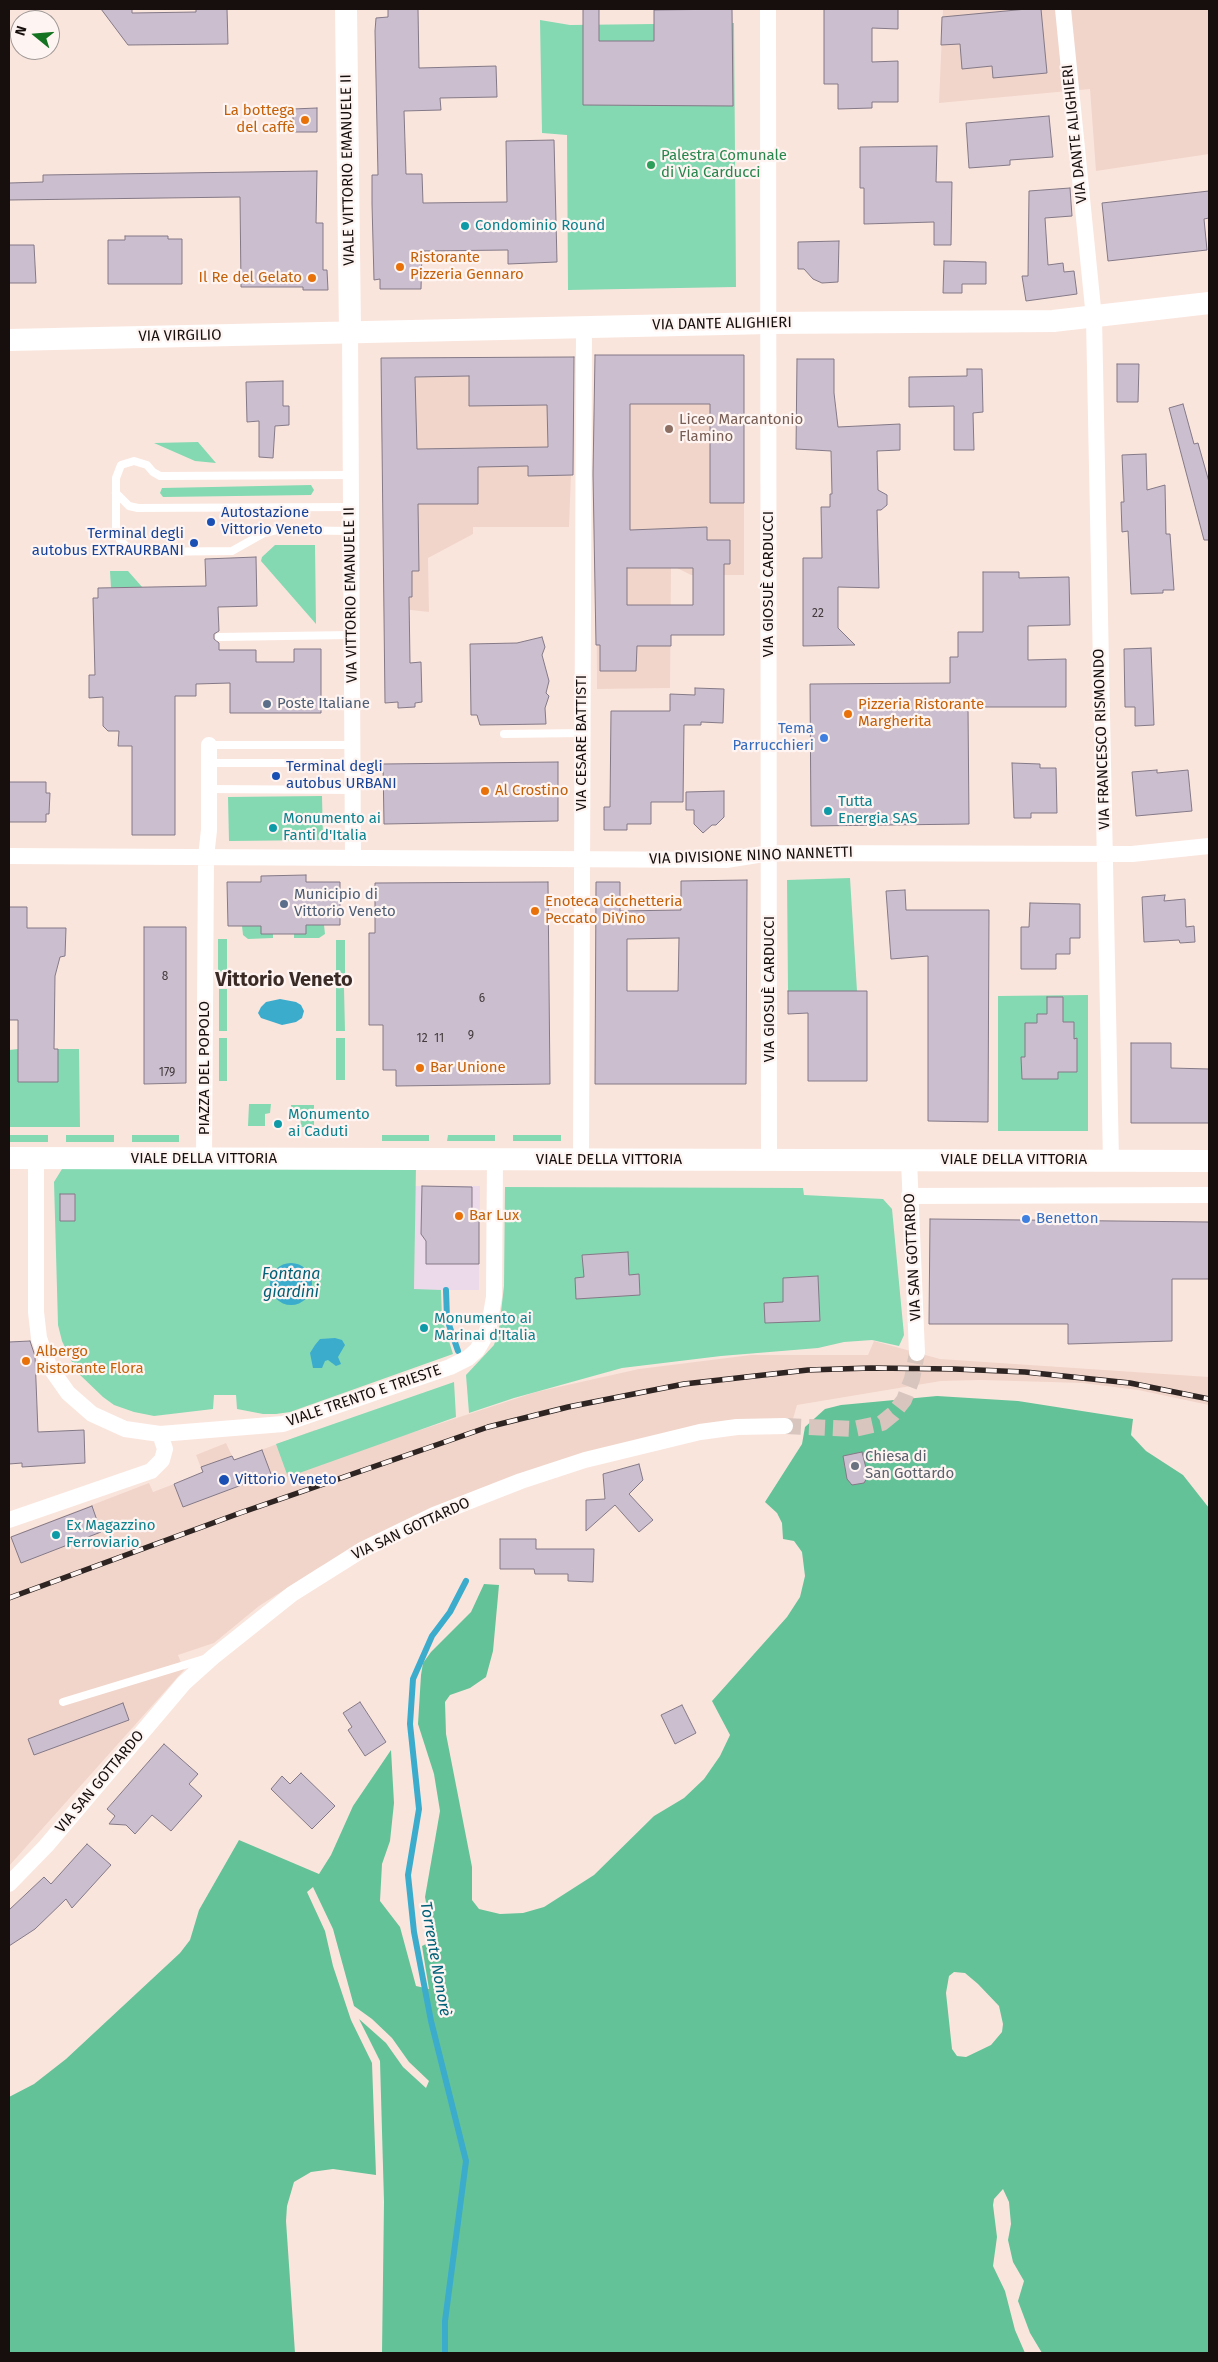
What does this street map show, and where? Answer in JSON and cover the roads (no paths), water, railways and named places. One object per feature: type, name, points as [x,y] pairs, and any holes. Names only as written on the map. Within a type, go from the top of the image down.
[{"type":"main road","name":"VIALE VITTORIO EMANUELE II","points":[[346,9],[350,332]]},
{"type":"main road","name":"VIA DANTE ALIGHIERI","points":[[350,332],[769,323],[1053,321],[1094,318],[1209,303]]},
{"type":"main road","name":"VIA VIRGILIO","points":[[9,340],[350,332]]},
{"type":"main road","name":"VIALE DELLA VITTORIA","points":[[9,1158],[1209,1161]]},
{"type":"street","name":"VIA GIOSUÈ CARDUCCI","points":[[768,9],[769,1160]]},
{"type":"street","name":"VIA DANTE ALIGHIERI","points":[[1063,9],[1094,318]]},
{"type":"street","name":"VIA FRANCESCO RISMONDO","points":[[1094,318],[1111,1160]]},
{"type":"street","name":"VIA CESARE BATTISTI","points":[[581,1160],[582,352],[584,327]]},
{"type":"street","name":"VIA VITTORIO EMANUELE II","points":[[350,332],[353,858]]},
{"type":"street","name":"PIAZZA DEL POPOLO","points":[[204,1159],[206,857],[209,830],[208,745]]},
{"type":"street","name":"VIA DIVISIONE NINO NANNETTI","points":[[9,856],[726,860],[770,853],[1132,854],[1209,846]]},
{"type":"street","name":"VIALE TRENTO E TRIESTE","points":[[36,1158],[36,1312],[39,1338],[49,1366],[68,1393],[92,1414],[125,1429],[160,1434],[283,1424],[450,1367],[477,1350],[489,1326],[494,1297],[495,1160]]},
{"type":"street","name":"VIA SAN GOTTARDO","points":[[909,1160],[917,1353]]},
{"type":"street","points":[[909,1196],[1209,1195]]},
{"type":"street","name":"VIA SAN GOTTARDO","points":[[9,1884],[46,1846],[166,1704],[213,1657],[292,1594],[362,1550],[434,1515],[521,1481],[630,1448],[700,1432],[737,1427],[785,1426]]},
{"type":"street","points":[[9,1520],[150,1471],[162,1460],[165,1449],[160,1434]]},
{"type":"lane","points":[[350,475],[160,476],[147,465],[134,461],[121,465],[116,478],[116,529],[120,540],[129,549],[142,552],[232,551],[264,533],[278,530],[350,530]]},
{"type":"lane","points":[[116,493],[129,506],[138,508],[350,507]]},
{"type":"lane","points":[[219,637],[351,635]]},
{"type":"lane","points":[[504,734],[583,734]]},
{"type":"lane","points":[[208,745],[352,746]]},
{"type":"lane","points":[[209,763],[353,763]]},
{"type":"lane","points":[[209,789],[353,790]]},
{"type":"lane","points":[[63,1702],[213,1657]]},
{"type":"water","points":[[280,999],[296,1002],[301,1005],[304,1011],[302,1018],[296,1022],[282,1025],[261,1018],[258,1013],[266,1002]]},
{"type":"water","name":"Fontana giardini","points":[[291,1263],[306,1269],[312,1284],[306,1299],[291,1305],[276,1299],[270,1284],[276,1269]]},
{"type":"water","points":[[335,1338],[342,1340],[345,1345],[338,1357],[341,1364],[336,1366],[328,1360],[325,1361],[322,1368],[313,1368],[310,1353],[315,1345],[320,1339]]},
{"type":"waterway","points":[[446,1290],[447,1319],[458,1351]]},
{"type":"waterway","name":"Torrente Nonorè","points":[[445,2353],[445,2321],[466,2161],[431,2021],[414,1932],[408,1875],[419,1809],[410,1724],[413,1679],[432,1636],[450,1612],[466,1581]]},
{"type":"tunnel","points":[[785,1426],[854,1429],[882,1423],[893,1414],[904,1400],[912,1379],[917,1353]]},
{"type":"railway","points":[[9,1598],[240,1513],[488,1427],[568,1407],[684,1384],[808,1370],[871,1368],[954,1369],[1025,1372],[1130,1383],[1209,1399]]},
{"type":"place","name":"La bottega del caffè","points":[[305,120]]},
{"type":"place","name":"Palestra Comunale di Via Carducci","points":[[651,165]]},
{"type":"place","name":"Condominio Round","points":[[465,226]]},
{"type":"place","name":"Ristorante Pizzeria Gennaro","points":[[400,267]]},
{"type":"place","name":"Il Re del Gelato","points":[[312,278]]},
{"type":"place","name":"Liceo Marcantonio Flamino","points":[[669,429]]},
{"type":"place","name":"Autostazione Vittorio Veneto","points":[[211,522]]},
{"type":"place","name":"Terminal degli autobus EXTRAURBANI","points":[[194,543]]},
{"type":"place","name":"Poste Italiane","points":[[267,704]]},
{"type":"place","name":"Pizzeria Ristorante Margherita","points":[[848,714]]},
{"type":"place","name":"Tema Parrucchieri","points":[[824,738]]},
{"type":"place","name":"Terminal degli autobus URBANI","points":[[276,776]]},
{"type":"place","name":"Al Crostino","points":[[485,791]]},
{"type":"place","name":"Tutta Energia SAS","points":[[828,811]]},
{"type":"place","name":"Monumento ai Fanti d'Italia","points":[[273,828]]},
{"type":"place","name":"Municipio di Vittorio Veneto","points":[[284,904]]},
{"type":"place","name":"Enoteca cicchetteria Peccato DiVino","points":[[535,911]]},
{"type":"place","name":"Bar Unione","points":[[420,1068]]},
{"type":"place","name":"Monumento ai Caduti","points":[[278,1124]]},
{"type":"place","name":"Bar Lux","points":[[459,1216]]},
{"type":"place","name":"Benetton","points":[[1026,1219]]},
{"type":"place","name":"Monumento ai Marinai d'Italia","points":[[424,1328]]},
{"type":"place","name":"Albergo Ristorante Flora","points":[[26,1361]]},
{"type":"place","name":"Chiesa di San Gottardo","points":[[855,1466]]},
{"type":"place","name":"Vittorio Veneto","points":[[224,1480]]},
{"type":"place","name":"Ex Magazzino Ferroviario","points":[[56,1535]]},
{"type":"district","name":"Vittorio Veneto","points":[[284,980]]}]
